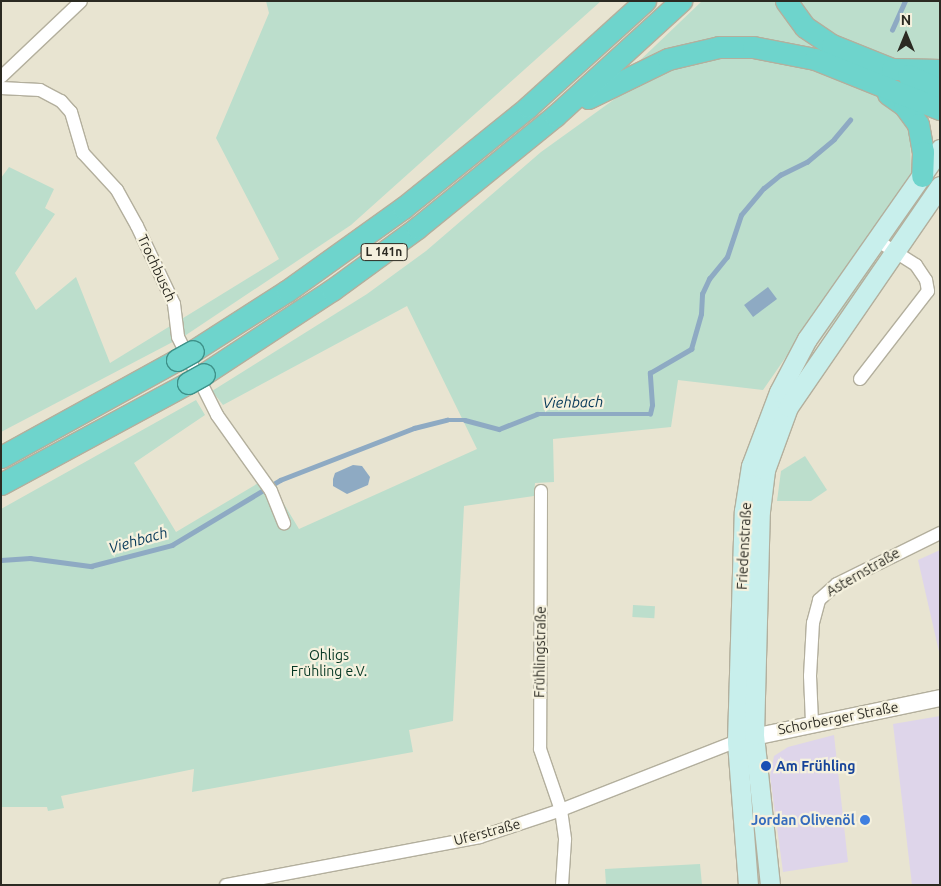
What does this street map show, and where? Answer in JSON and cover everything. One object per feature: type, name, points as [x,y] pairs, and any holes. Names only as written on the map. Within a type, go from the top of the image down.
[{"type":"highway","name":"L 141n","points":[[1,457],[185,355],[287,291],[403,208],[528,107],[645,1]]},
{"type":"highway","name":"L 141n","points":[[1,484],[196,379],[332,290],[417,228],[555,116],[681,1]]},
{"type":"highway","points":[[786,1],[797,18],[813,34],[832,45],[940,88]]},
{"type":"highway","points":[[555,116],[648,66],[719,47],[780,50],[860,76],[940,109]]},
{"type":"highway","points":[[892,69],[940,70]]},
{"type":"highway","points":[[860,76],[896,99],[916,120],[931,181]]},
{"type":"main road","name":"Friedenstraße","points":[[770,885],[746,738],[760,511],[773,443],[788,407],[896,251],[931,181],[940,149]]},
{"type":"main road","name":"Friedenstraße","points":[[748,885],[744,511],[751,466],[779,392],[807,339],[878,241],[931,181]]},
{"type":"street","points":[[1,77],[81,1]]},
{"type":"street","name":"Trochbusch","points":[[1,88],[40,90],[61,100],[71,112],[80,148],[116,190],[149,251],[174,304],[178,337],[217,415],[271,491],[284,523]]},
{"type":"street","points":[[860,379],[927,292],[922,272],[896,251],[878,241]]},
{"type":"street","name":"Frühlingstraße","points":[[541,491],[540,749],[562,810],[565,840],[562,885]]},
{"type":"street","name":"Asternstraße","points":[[812,722],[810,676],[813,623],[819,600],[843,581],[940,532]]},
{"type":"street","name":"Schorberger Straße","points":[[746,738],[812,722],[940,698]]},
{"type":"street","name":"Uferstraße","points":[[226,885],[480,837],[562,810],[746,738]]},
{"type":"shaded area","points":[[940,550],[940,656],[918,560]]},
{"type":"shaded area","points":[[940,716],[940,885],[912,885],[893,724]]},
{"type":"shaded area","points":[[834,735],[848,862],[783,872],[770,776],[774,756],[788,747]]},
{"type":"green space","points":[[266,1],[601,1],[351,225],[186,335],[1,432],[1,178],[9,167],[54,189],[45,208],[55,214],[15,273],[36,310],[76,277],[110,363],[279,259],[216,138],[269,13]]},
{"type":"green space","points":[[702,1],[779,1],[823,48],[936,96],[774,42],[632,68]]},
{"type":"green space","points":[[799,1],[940,1],[940,63],[916,68],[831,34],[809,15]]},
{"type":"green space","name":"Ohligs Frühling e.V.","points":[[718,57],[764,58],[801,64],[879,94],[910,123],[911,177],[763,390],[678,380],[671,427],[553,439],[554,482],[535,483],[534,496],[464,506],[453,721],[409,730],[413,752],[192,792],[194,769],[61,796],[64,808],[48,811],[47,807],[1,807],[1,509],[196,400],[205,415],[134,463],[176,532],[260,482],[275,489],[299,529],[477,449],[407,306],[223,405],[212,391],[367,294],[426,251],[541,152],[630,88],[672,69]]},
{"type":"green space","points":[[873,260],[877,263],[817,345],[789,394],[812,343]]},
{"type":"green space","points":[[805,456],[827,490],[811,501],[777,501],[781,471]]},
{"type":"green space","points":[[633,605],[655,606],[654,618],[632,617]]},
{"type":"green space","points":[[700,864],[702,885],[606,885],[605,869]]},
{"type":"water","points":[[768,287],[777,299],[753,317],[744,305]]},
{"type":"water","points":[[353,465],[362,466],[370,477],[368,485],[347,494],[333,486],[333,479],[335,473]]},
{"type":"waterway","name":"Viehbach","points":[[892,30],[905,1]]},
{"type":"waterway","name":"Viehbach","points":[[1,560],[30,558],[91,566],[172,545],[280,480],[414,428],[447,420],[465,420],[499,429],[537,414],[650,414],[652,405],[650,373],[691,349],[701,314],[702,294],[709,279],[727,257],[741,215],[764,188],[780,175],[807,162],[834,139],[850,120]]},
{"type":"place","name":"Am Frühling","points":[[766,766]]},
{"type":"place","name":"Jordan Olivenöl","points":[[865,820]]}]
